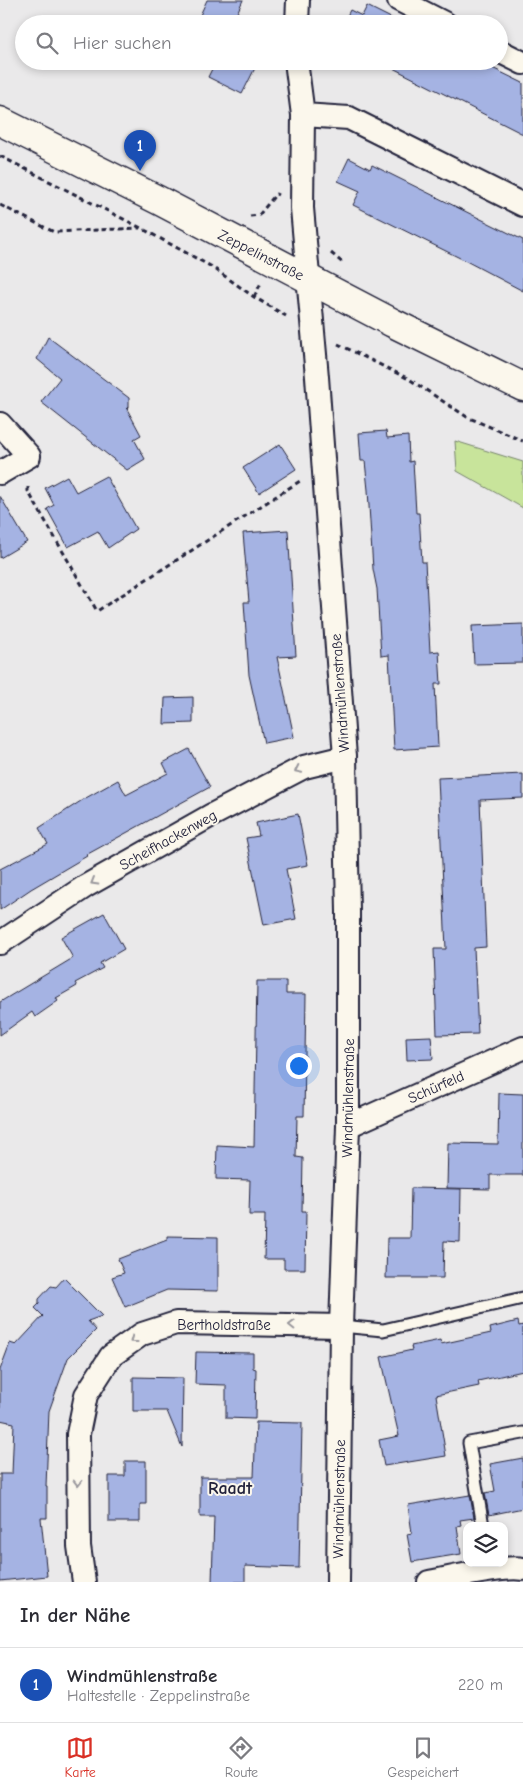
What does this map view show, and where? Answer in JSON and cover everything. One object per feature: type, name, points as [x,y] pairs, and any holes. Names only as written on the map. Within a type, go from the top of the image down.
[{"type":"main road","name":"Zeppelinstraße","points":[[0,122],[158,200],[308,279],[523,387]]},
{"type":"street","points":[[297,15],[298,0]]},
{"type":"street","points":[[399,0],[428,15]]},
{"type":"street","points":[[508,56],[523,63]]},
{"type":"street","name":"Windmühlenstraße","points":[[297,70],[303,114],[302,208],[324,466],[345,757],[348,912],[348,1126],[341,1326],[338,1582]]},
{"type":"street","points":[[303,114],[349,118],[523,205]]},
{"type":"street","points":[[0,424],[29,456],[0,473]]},
{"type":"street","name":"Scheifhackenweg","points":[[0,943],[86,886],[210,816],[304,767],[345,757]]},
{"type":"street","name":"Schürfeld","points":[[348,1126],[523,1048]]},
{"type":"street","name":"Bertholdstraße","points":[[84,1582],[78,1546],[78,1434],[86,1395],[111,1356],[142,1334],[176,1323],[341,1326]]},
{"type":"street","points":[[429,1582],[490,1567],[523,1569]]},
{"type":"lane","points":[[341,1326],[383,1330],[523,1298]]},
{"type":"lane","points":[[482,1522],[469,1443],[523,1433]]},
{"type":"path","points":[[0,156],[141,228],[212,267],[254,298],[312,331],[410,379],[467,417],[523,441]]},
{"type":"path","points":[[246,216],[259,215],[276,194],[302,208]]},
{"type":"path","points":[[0,205],[54,232],[141,228]]},
{"type":"path","points":[[328,250],[347,267]]},
{"type":"path","points":[[29,456],[28,491],[97,611],[324,466]]},
{"type":"green space","points":[[455,441],[523,462],[523,508],[457,471]]},
{"type":"building","points":[[207,0],[243,0],[236,15],[200,15]]},
{"type":"building","points":[[367,6],[385,15],[362,15]]},
{"type":"building","points":[[350,10],[360,15],[348,15]]},
{"type":"building","points":[[212,70],[254,70],[242,94],[208,77]]},
{"type":"building","points":[[397,70],[496,70],[523,83],[523,134]]},
{"type":"building","points":[[349,158],[370,169],[372,165],[523,240],[523,291],[353,205],[360,191],[338,181]]},
{"type":"building","points":[[48,337],[129,398],[129,407],[127,409],[141,435],[134,439],[145,459],[127,470],[41,402],[60,378],[37,359]]},
{"type":"building","points":[[386,431],[387,438],[408,436],[409,462],[413,461],[416,513],[419,513],[422,562],[425,562],[430,652],[439,651],[441,684],[435,684],[438,747],[394,750],[389,655],[381,656],[368,490],[365,461],[361,461],[359,433]]},
{"type":"building","points":[[280,444],[296,469],[259,493],[243,468]]},
{"type":"building","points":[[67,476],[76,492],[106,476],[136,529],[108,548],[98,531],[68,547],[47,509],[54,505],[45,488]]},
{"type":"building","points":[[0,496],[27,542],[0,558]]},
{"type":"building","points":[[288,530],[296,656],[277,657],[294,737],[264,743],[249,675],[244,602],[249,602],[243,533]]},
{"type":"building","points":[[523,624],[523,663],[474,664],[472,626]]},
{"type":"building","points":[[193,697],[193,723],[164,724],[165,698]]},
{"type":"building","points":[[189,749],[210,787],[86,855],[0,910],[0,869],[48,844],[39,828],[118,780],[126,795],[168,773],[163,763]]},
{"type":"building","points":[[523,774],[523,798],[480,800],[486,947],[474,948],[478,1034],[437,1035],[434,949],[446,949],[438,778]]},
{"type":"building","points":[[298,814],[308,865],[286,869],[296,919],[264,925],[246,838],[259,836],[256,823]]},
{"type":"building","points":[[104,913],[124,949],[100,963],[103,968],[75,983],[77,986],[56,998],[58,1001],[35,1017],[32,1012],[0,1035],[0,1002],[73,958],[61,937]]},
{"type":"building","points":[[257,981],[286,981],[286,994],[306,994],[304,1116],[297,1116],[296,1157],[303,1158],[302,1211],[306,1211],[305,1269],[284,1269],[284,1259],[264,1259],[265,1215],[249,1215],[250,1180],[216,1179],[217,1145],[254,1147]]},
{"type":"building","points":[[431,1036],[433,1059],[407,1060],[406,1037]]},
{"type":"building","points":[[499,1093],[523,1094],[523,1175],[490,1175],[490,1189],[447,1188],[448,1143],[498,1144]]},
{"type":"building","points":[[411,1188],[461,1189],[460,1242],[444,1241],[443,1278],[386,1278],[387,1238],[410,1238]]},
{"type":"building","points":[[167,1236],[218,1237],[218,1291],[167,1290],[125,1307],[112,1277],[124,1273],[118,1259],[167,1240]]},
{"type":"building","points":[[64,1278],[102,1316],[88,1321],[96,1330],[68,1358],[49,1411],[46,1486],[47,1518],[41,1518],[47,1576],[0,1581],[0,1474],[12,1474],[14,1423],[0,1420],[0,1370],[10,1343],[16,1345],[43,1316],[35,1308],[39,1304],[39,1299],[51,1286],[56,1287]]},
{"type":"building","points":[[518,1321],[519,1326],[523,1325],[523,1371],[478,1381],[479,1386],[436,1395],[446,1456],[384,1466],[379,1440],[399,1436],[381,1357],[412,1350],[411,1346],[440,1340],[441,1344],[491,1333],[490,1328]]},
{"type":"building","points":[[196,1352],[253,1353],[253,1368],[256,1369],[255,1419],[226,1418],[226,1385],[195,1384]]},
{"type":"building","points":[[133,1377],[183,1378],[182,1447],[167,1411],[133,1411]]},
{"type":"building","points":[[256,1422],[302,1423],[299,1568],[245,1566],[245,1582],[212,1582],[214,1517],[200,1517],[200,1477],[254,1477]]},
{"type":"building","points":[[523,1458],[523,1508],[489,1515],[485,1493],[495,1491],[490,1464]]},
{"type":"building","points":[[125,1461],[146,1461],[146,1504],[140,1504],[140,1522],[109,1522],[109,1476],[125,1476]]},
{"type":"building","points":[[470,1495],[474,1518],[460,1520],[461,1525],[457,1526],[461,1554],[412,1562],[407,1534],[412,1533],[408,1505]]},
{"type":"place","name":"Windmühlenstraße","points":[[140,171]]},
{"type":"district","name":"Raadt","points":[[230,1488]]}]
